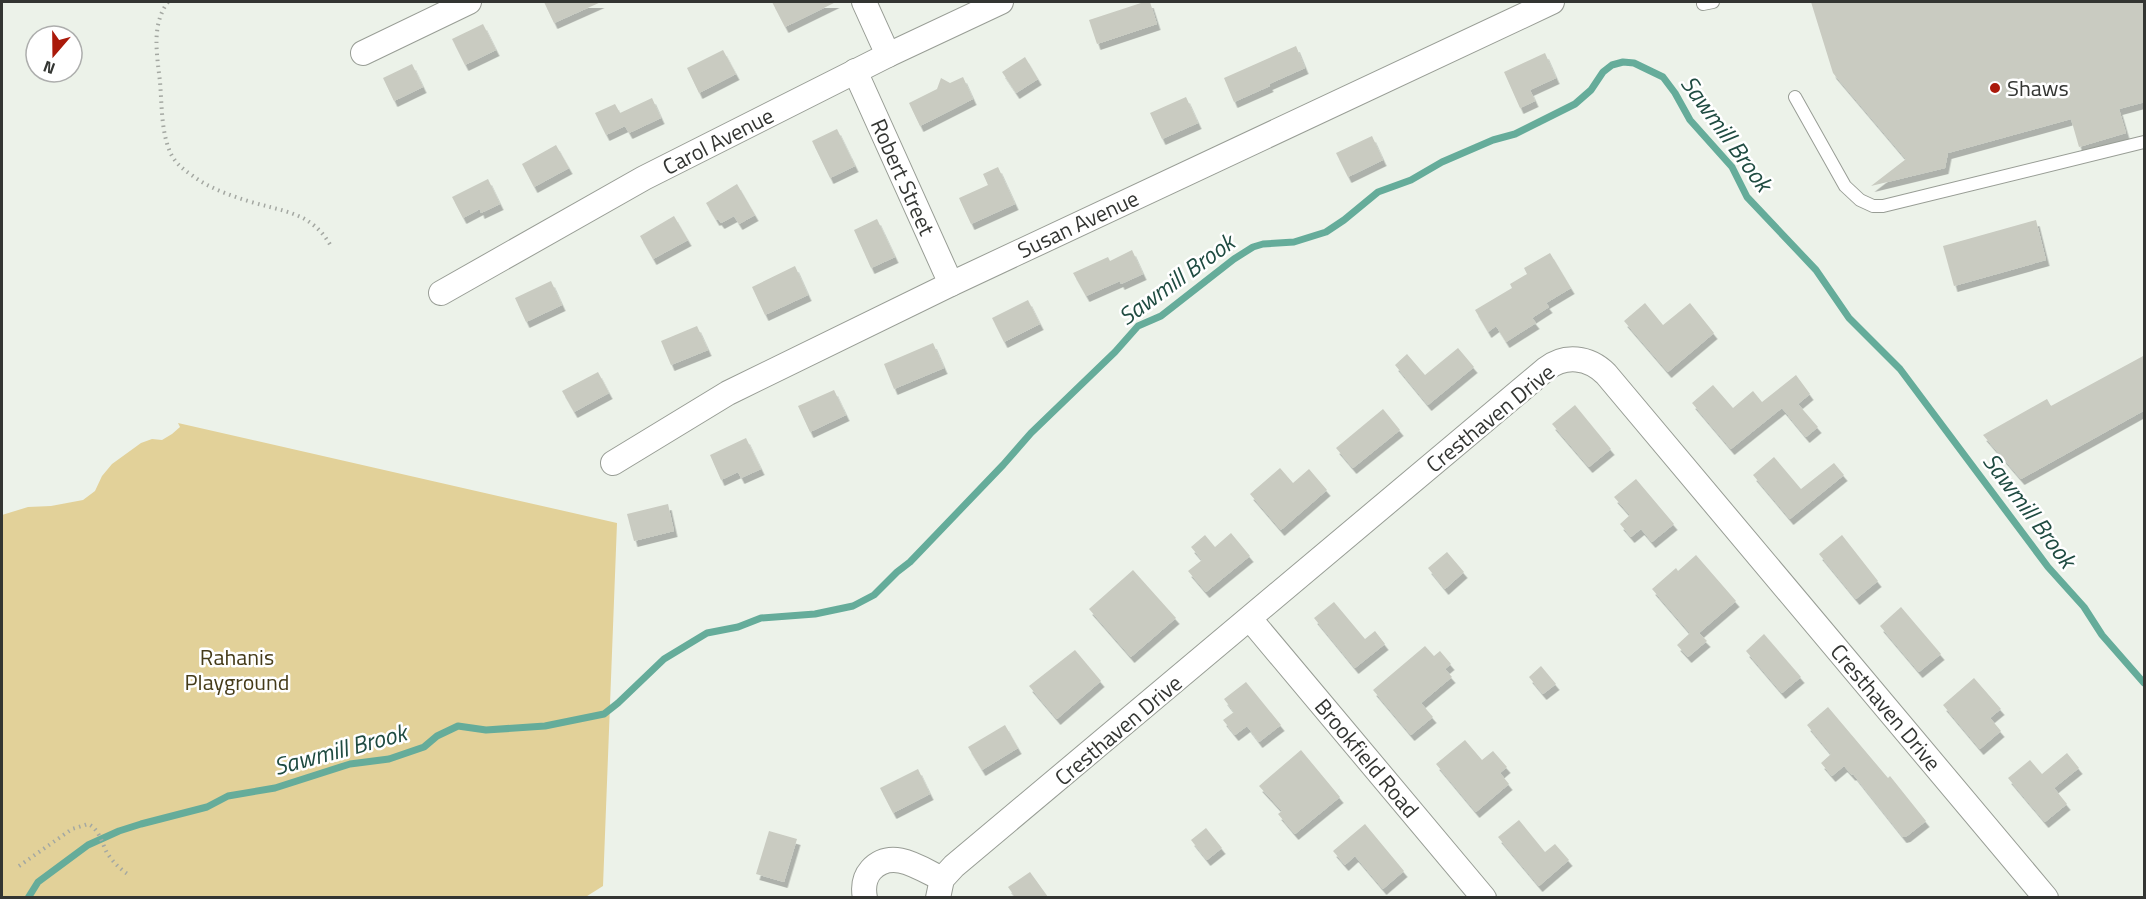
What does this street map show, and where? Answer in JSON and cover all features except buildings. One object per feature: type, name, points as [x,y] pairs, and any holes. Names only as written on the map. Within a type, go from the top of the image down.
[{"type":"street","points":[[363,53],[469,2]]},
{"type":"street","points":[[864,2],[888,55]]},
{"type":"street","name":"Carol Avenue","points":[[441,293],[644,178],[855,71],[1001,2]]},
{"type":"street","name":"Susan Avenue","points":[[613,463],[728,393],[951,284],[1552,2]]},
{"type":"street","name":"Robert Street","points":[[855,71],[951,284]]},
{"type":"street","name":"Cresthaven Drive","points":[[865,897],[864,885],[868,874],[876,865],[887,860],[905,861],[940,888],[954,866],[1546,369],[1566,360],[1588,362],[1606,374],[2046,897]]},
{"type":"street","name":"Brookfield Road","points":[[1250,619],[1484,897]]},
{"type":"lane","points":[[1795,97],[1845,186],[1860,200],[1873,206],[1883,206],[2145,142]]},
{"type":"path","points":[[168,2],[156,36],[165,134],[172,156],[185,171],[213,188],[301,216],[316,226],[327,238],[332,248]]},
{"type":"path","points":[[19,866],[79,826],[88,824],[95,829],[108,855],[118,868],[129,874]]},
{"type":"green space","name":"Rahanis Playground","points":[[178,423],[617,523],[603,886],[584,898],[2,897],[2,515],[28,507],[51,506],[83,500],[95,491],[102,476],[112,464],[141,443],[152,439],[162,440],[172,434],[180,427]]},
{"type":"waterway","name":"Sawmill Brook","points":[[28,898],[38,882],[88,845],[119,831],[207,807],[228,796],[275,788],[350,764],[389,759],[424,747],[437,736],[458,726],[486,730],[545,726],[604,714],[664,659],[707,633],[738,627],[761,618],[815,614],[853,606],[874,595],[910,562],[1031,433],[1115,352],[1138,326],[1161,316],[1234,259],[1253,247],[1294,242],[1326,232],[1378,192],[1411,180],[1442,162],[1493,140],[1515,134],[1575,104],[1591,90],[1603,72],[1612,65],[1623,62],[1634,63],[1663,77],[1690,120],[1732,167],[1747,197],[1816,270],[1849,318],[1900,369],[2048,567],[2084,607],[2102,635],[2144,683]]},
{"type":"place","name":"Shaws","points":[[1995,88]]}]
